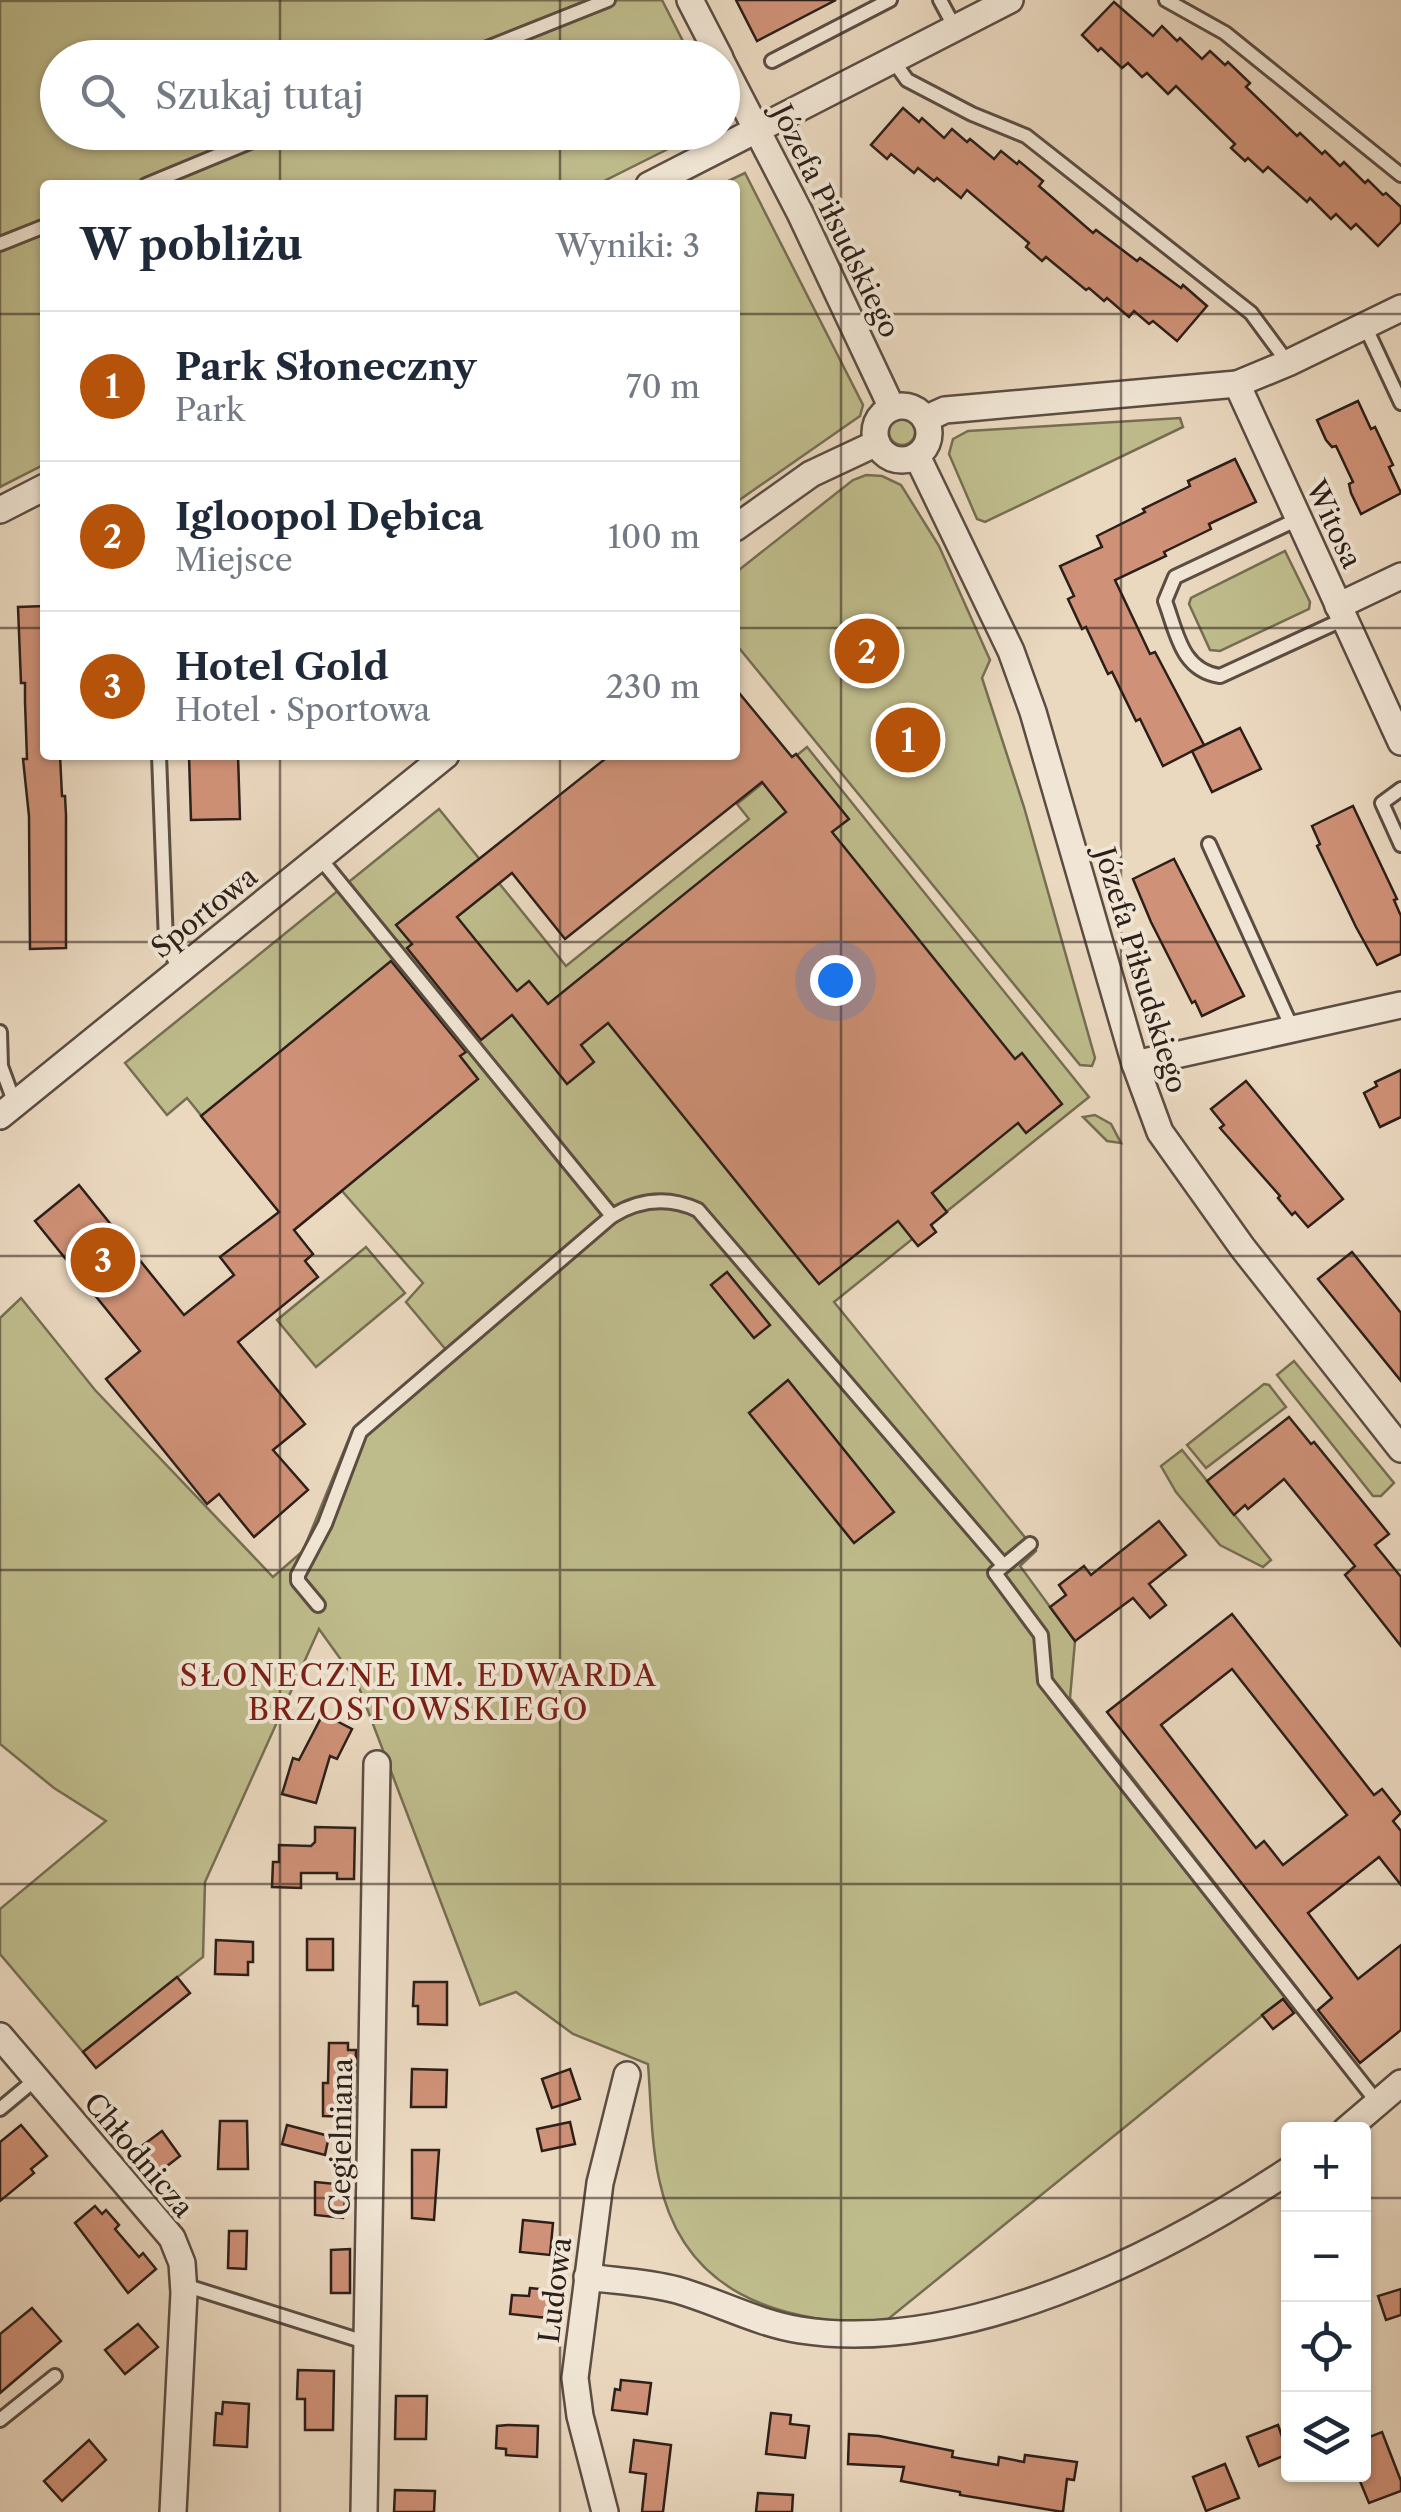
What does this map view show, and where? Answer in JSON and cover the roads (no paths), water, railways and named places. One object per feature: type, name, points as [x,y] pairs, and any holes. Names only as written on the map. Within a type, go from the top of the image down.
[{"type":"street","name":"Józefa Piłsudskiego","points":[[690,0],[711,40]]},
{"type":"street","points":[[740,140],[1010,0]]},
{"type":"street","name":"Józefa Piłsudskiego","points":[[740,96],[892,408]]},
{"type":"street","points":[[659,180],[720,150]]},
{"type":"street","points":[[925,419],[956,409],[1236,384],[1401,308]]},
{"type":"street","name":"Witosa","points":[[1236,384],[1401,742]]},
{"type":"street","points":[[911,407],[925,419],[930,434],[918,456],[894,459],[881,450],[876,426],[885,412],[911,407]]},
{"type":"street","points":[[740,524],[811,474],[877,443]]},
{"type":"street","name":"Józefa Piłsudskiego","points":[[918,456],[1011,651],[1033,712],[1134,1064],[1160,1132],[1242,1247],[1401,1448]]},
{"type":"street","points":[[0,510],[40,490]]},
{"type":"street","points":[[1341,612],[1401,576]]},
{"type":"street","name":"Sportowa","points":[[7,1110],[440,760]]},
{"type":"street","points":[[1134,1064],[1401,1005]]},
{"type":"street","name":"Cegielniana","points":[[364,2512],[378,1764]]},
{"type":"street","name":"Chłodnicza","points":[[0,2036],[172,2238],[182,2263],[173,2512]]},
{"type":"street","name":"Ludowa","points":[[605,2512],[576,2398],[575,2378],[600,2184],[627,2075]]},
{"type":"street","points":[[1355,2122],[1401,2083]]},
{"type":"street","points":[[588,2277],[681,2291],[764,2322],[797,2329],[873,2335],[910,2332],[984,2314],[1096,2275],[1178,2237],[1281,2176]]},
{"type":"lane","points":[[507,40],[608,0]]},
{"type":"lane","points":[[772,61],[890,0]]},
{"type":"lane","points":[[940,0],[955,28]]},
{"type":"lane","points":[[1166,0],[1226,33],[1401,175]]},
{"type":"lane","points":[[892,60],[907,80],[972,114],[1026,136],[1251,312],[1288,363]]},
{"type":"lane","points":[[158,180],[231,150]]},
{"type":"lane","points":[[0,244],[40,228]]},
{"type":"lane","points":[[1364,326],[1401,403]]},
{"type":"lane","points":[[1298,519],[1175,577],[1165,600],[1188,660],[1203,673],[1220,676],[1341,612]]},
{"type":"lane","points":[[159,760],[166,943],[180,971]]},
{"type":"lane","points":[[1401,789],[1382,803],[1401,845]]},
{"type":"lane","points":[[1209,844],[1292,1028]]},
{"type":"lane","points":[[319,857],[612,1216]]},
{"type":"lane","points":[[0,1032],[7,1110]]},
{"type":"lane","points":[[318,1605],[298,1581],[298,1575],[326,1524],[360,1432],[612,1216],[648,1201],[675,1202],[698,1210],[1003,1566]]},
{"type":"lane","points":[[1030,1544],[995,1573],[1042,1635],[1045,1681],[1378,2102]]},
{"type":"lane","points":[[0,2110],[36,2079]]},
{"type":"lane","points":[[184,2285],[368,2343]]},
{"type":"lane","points":[[0,2420],[55,2376]]},
{"type":"place","name":"Igloopol Dębica","points":[[867,651]]},
{"type":"place","name":"Park Słoneczny","points":[[908,740]]},
{"type":"place","name":"Hotel Gold","points":[[103,1260]]},
{"type":"district","name":"SŁONECZNE IM. EDWARDA BRZOSTOWSKIEGO","points":[[419,1693]]}]
